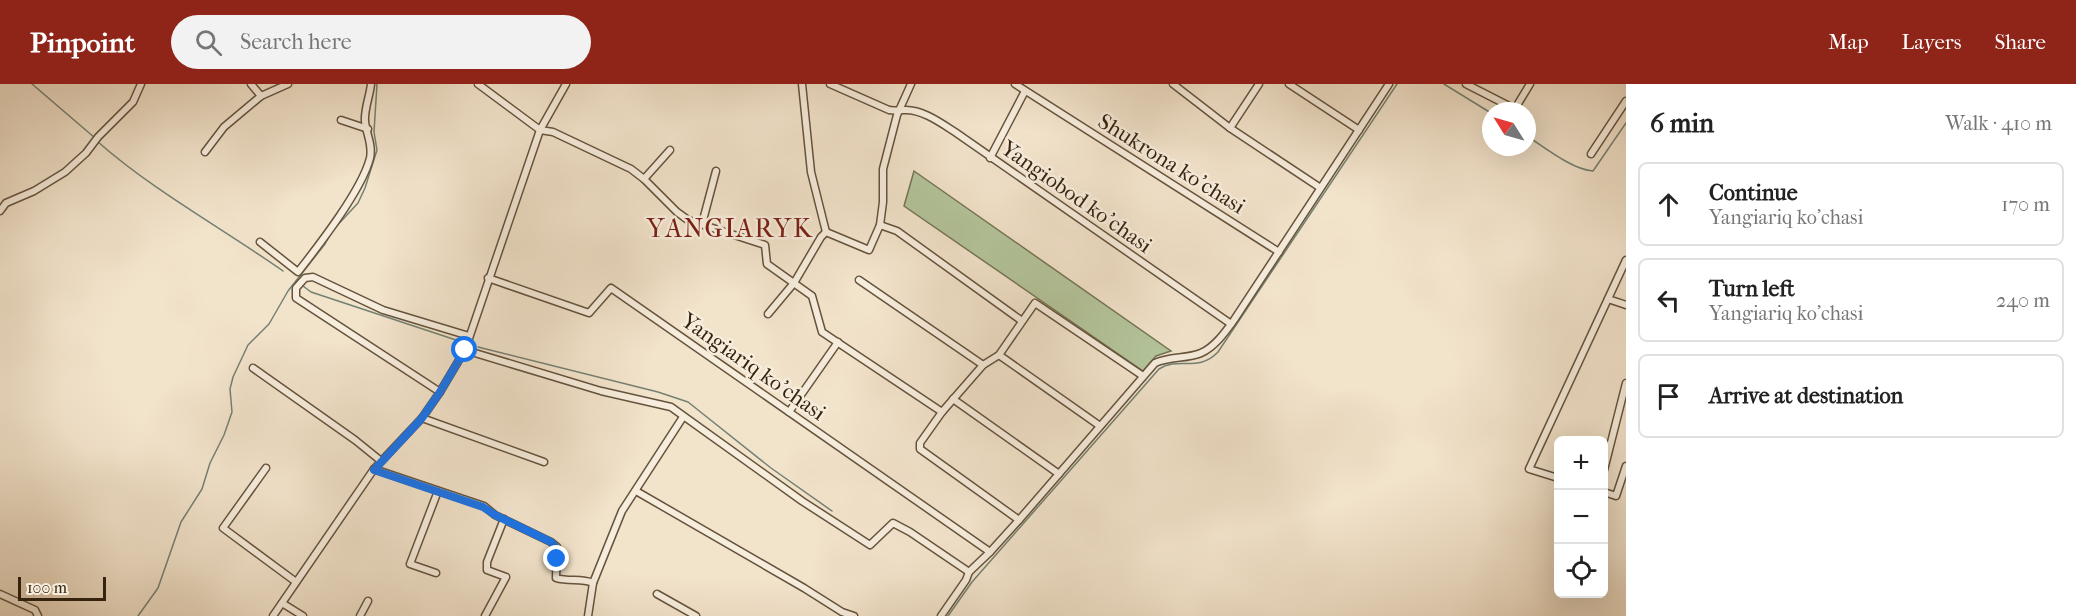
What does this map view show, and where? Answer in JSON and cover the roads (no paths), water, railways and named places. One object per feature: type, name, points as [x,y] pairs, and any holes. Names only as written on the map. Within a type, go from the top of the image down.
[{"type":"street","points":[[0,211],[3,202],[34,191],[65,172],[86,153],[98,136],[133,102],[141,84]]},
{"type":"street","points":[[250,84],[261,96]]},
{"type":"street","points":[[205,152],[224,127],[261,96],[288,84]]},
{"type":"street","points":[[260,242],[298,272],[363,178],[370,158],[371,146],[365,121],[371,84]]},
{"type":"street","points":[[478,84],[540,130],[553,132],[631,169],[688,220],[765,245],[767,264],[812,296],[822,332],[942,412]]},
{"type":"street","points":[[273,616],[374,470],[422,418],[465,350],[540,130],[566,84]]},
{"type":"street","points":[[802,84],[811,172],[826,232]]},
{"type":"street","name":"Yangiobod ko'chasi","points":[[830,84],[889,110],[905,110],[927,115],[955,132],[1231,324]]},
{"type":"street","points":[[826,232],[868,250],[880,225],[883,169],[898,111],[911,84]]},
{"type":"street","name":"Shukrona ko'chasi","points":[[1015,84],[1279,252]]},
{"type":"street","points":[[1173,84],[1230,128],[1320,187]]},
{"type":"street","points":[[1230,128],[1259,84]]},
{"type":"street","points":[[1289,84],[1359,130]]},
{"type":"street","points":[[941,616],[969,572],[1019,520],[1155,363],[1166,358],[1202,353],[1231,324],[1389,84]]},
{"type":"street","points":[[1466,84],[1513,108],[1516,107],[1530,84]]},
{"type":"street","points":[[990,158],[1025,91]]},
{"type":"street","points":[[1590,154],[1626,101]]},
{"type":"street","points":[[342,120],[368,129]]},
{"type":"street","points":[[644,179],[670,150]]},
{"type":"street","points":[[702,224],[716,171]]},
{"type":"street","points":[[880,225],[897,231],[1023,321]]},
{"type":"street","points":[[768,314],[794,283],[826,232]]},
{"type":"street","points":[[1554,477],[1529,469],[1626,260]]},
{"type":"street","points":[[440,392],[296,298],[296,288],[305,278],[313,278],[383,310],[470,336]]},
{"type":"street","name":"Yangiariq ko'chasi","points":[[488,278],[589,313],[611,288],[990,552]]},
{"type":"street","points":[[859,280],[983,365]]},
{"type":"street","points":[[1608,299],[1626,305]]},
{"type":"street","points":[[1019,520],[920,449],[920,443],[942,412],[983,365],[999,355],[1035,303],[1143,376]]},
{"type":"street","points":[[789,412],[838,342]]},
{"type":"street","points":[[465,350],[601,391],[671,407],[802,501],[870,545],[893,523],[969,572]]},
{"type":"street","points":[[999,355],[1100,426]]},
{"type":"street","points":[[253,368],[381,461]]},
{"type":"street","points":[[1608,454],[1626,383]]},
{"type":"street","points":[[953,399],[1059,474]]},
{"type":"street","points":[[588,616],[593,583],[622,511],[684,417]]},
{"type":"street","points":[[422,418],[544,462]]},
{"type":"street","points":[[1608,493],[1616,496],[1626,466]]},
{"type":"street","points":[[266,468],[223,528],[296,582]]},
{"type":"street","points":[[374,470],[483,507],[551,542],[556,548],[556,578],[564,581],[578,580],[593,583]]},
{"type":"street","points":[[436,573],[410,564],[438,491]]},
{"type":"street","points":[[636,491],[804,588],[841,614],[854,616]]},
{"type":"street","points":[[485,616],[506,577],[487,570],[487,562],[504,519]]},
{"type":"street","points":[[0,594],[35,610],[38,616]]},
{"type":"street","points":[[657,594],[696,616]]},
{"type":"street","points":[[360,616],[368,601]]},
{"type":"street","points":[[282,603],[303,616]]},
{"type":"waterway","points":[[32,84],[95,138]]},
{"type":"waterway","points":[[138,616],[158,588],[181,522],[202,489],[210,463],[224,435],[232,412],[230,389],[233,377],[248,345],[269,324],[288,291],[325,244],[333,230],[358,203],[365,188],[377,150],[374,132],[377,84]]},
{"type":"waterway","points":[[948,616],[972,582],[1159,369],[1166,365],[1203,362],[1218,352],[1397,84]]},
{"type":"waterway","points":[[1444,84],[1482,107]]},
{"type":"waterway","points":[[1536,142],[1577,167],[1593,171],[1626,123]]},
{"type":"waterway","points":[[98,142],[142,177],[283,271]]},
{"type":"waterway","points":[[303,286],[311,292],[462,342]]},
{"type":"waterway","points":[[478,347],[658,392],[688,402],[771,468],[832,511]]},
{"type":"district","name":"YANGIARYK","points":[[730,228]]}]
